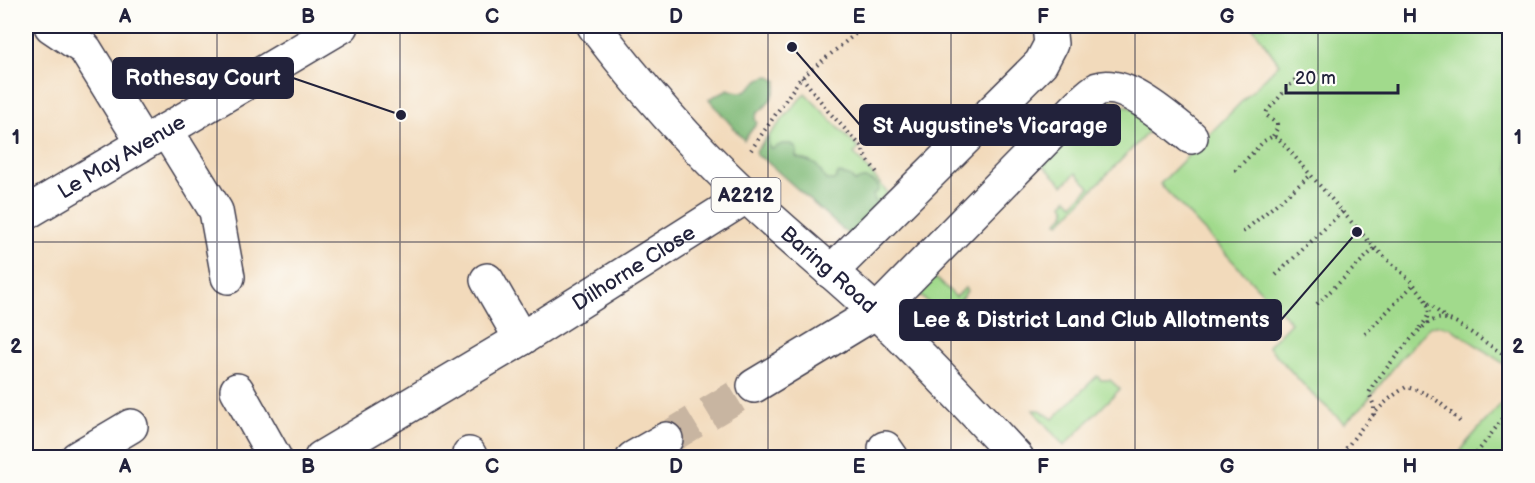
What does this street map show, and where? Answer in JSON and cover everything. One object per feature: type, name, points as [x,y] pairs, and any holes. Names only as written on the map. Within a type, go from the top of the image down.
[{"type":"street","points":[[51,26],[85,49],[216,211],[228,277]]},
{"type":"street","name":"Le May Avenue","points":[[26,213],[342,26]]},
{"type":"street","name":"Baring Road","points":[[594,26],[661,109],[704,155],[876,312],[1017,458]]},
{"type":"street","points":[[831,272],[1041,63],[1051,44],[1049,26]]},
{"type":"street","points":[[754,386],[876,312],[1090,94],[1099,89],[1110,88],[1129,94],[1155,109],[1191,137]]},
{"type":"street","name":"Dilhorne Close","points":[[321,458],[521,339],[747,196]]},
{"type":"street","points":[[487,280],[521,339]]},
{"type":"street","points":[[237,390],[275,458]]},
{"type":"street","points":[[77,458],[131,426]]},
{"type":"street","points":[[633,458],[666,439]]},
{"type":"path","points":[[745,158],[802,77],[866,26]]},
{"type":"path","points":[[1235,171],[1264,141],[1273,136],[1277,124],[1266,115],[1301,73]]},
{"type":"path","points":[[802,77],[828,111],[861,146],[865,156],[901,203]]},
{"type":"path","points":[[1273,136],[1278,138],[1375,248],[1420,291],[1429,311],[1418,331],[1373,385],[1369,393],[1374,406],[1374,415]]},
{"type":"path","points":[[1243,232],[1311,175]]},
{"type":"path","points":[[1276,275],[1343,212]]},
{"type":"path","points":[[1317,304],[1375,248]]},
{"type":"path","points":[[1365,334],[1413,285]]},
{"type":"path","points":[[1425,301],[1447,319],[1456,322],[1509,356]]},
{"type":"path","points":[[1418,331],[1434,320],[1447,319]]},
{"type":"path","points":[[1339,458],[1374,415],[1392,396],[1406,387],[1418,389],[1440,401],[1462,424]]},
{"type":"path","points":[[1473,458],[1509,409]]},
{"type":"green space","points":[[1252,26],[1500,26],[1509,30],[1509,457],[1457,457],[1467,442],[1508,396],[1507,366],[1449,327],[1435,325],[1429,327],[1361,408],[1344,423],[1311,393],[1268,346],[1291,322],[1160,184],[1279,64]]},
{"type":"green space","points":[[769,76],[777,81],[775,90],[768,103],[757,113],[755,119],[757,123],[744,140],[709,99],[728,89],[742,92],[763,77]]},
{"type":"green space","points":[[805,93],[859,149],[854,153],[888,193],[846,232],[756,151]]},
{"type":"green space","points":[[1110,100],[1134,109],[1153,127],[1060,223],[1057,222],[1065,213],[1063,203],[1067,198],[1073,204],[1090,187],[1076,173],[1063,185],[1038,160],[1090,106]]},
{"type":"green space","points":[[768,136],[769,147],[772,149],[782,144],[792,144],[797,150],[796,157],[815,164],[826,180],[834,180],[839,173],[851,177],[855,182],[867,179],[878,185],[879,190],[873,195],[875,201],[879,202],[850,236],[765,160],[756,155],[756,151]]},
{"type":"green space","points":[[930,277],[938,280],[956,297],[965,288],[967,291],[959,301],[951,323],[914,290]]},
{"type":"green space","points":[[1097,376],[1101,380],[1110,380],[1120,389],[1064,446],[1033,410],[1040,410],[1053,419]]},
{"type":"tunnel","points":[[666,439],[754,386]]},
{"type":"place","name":"St Augustine's Vicarage","points":[[792,47]]},
{"type":"place","name":"Rothesay Court","points":[[401,115]]},
{"type":"place","name":"Lee & District Land Club Allotments","points":[[1357,232]]}]
